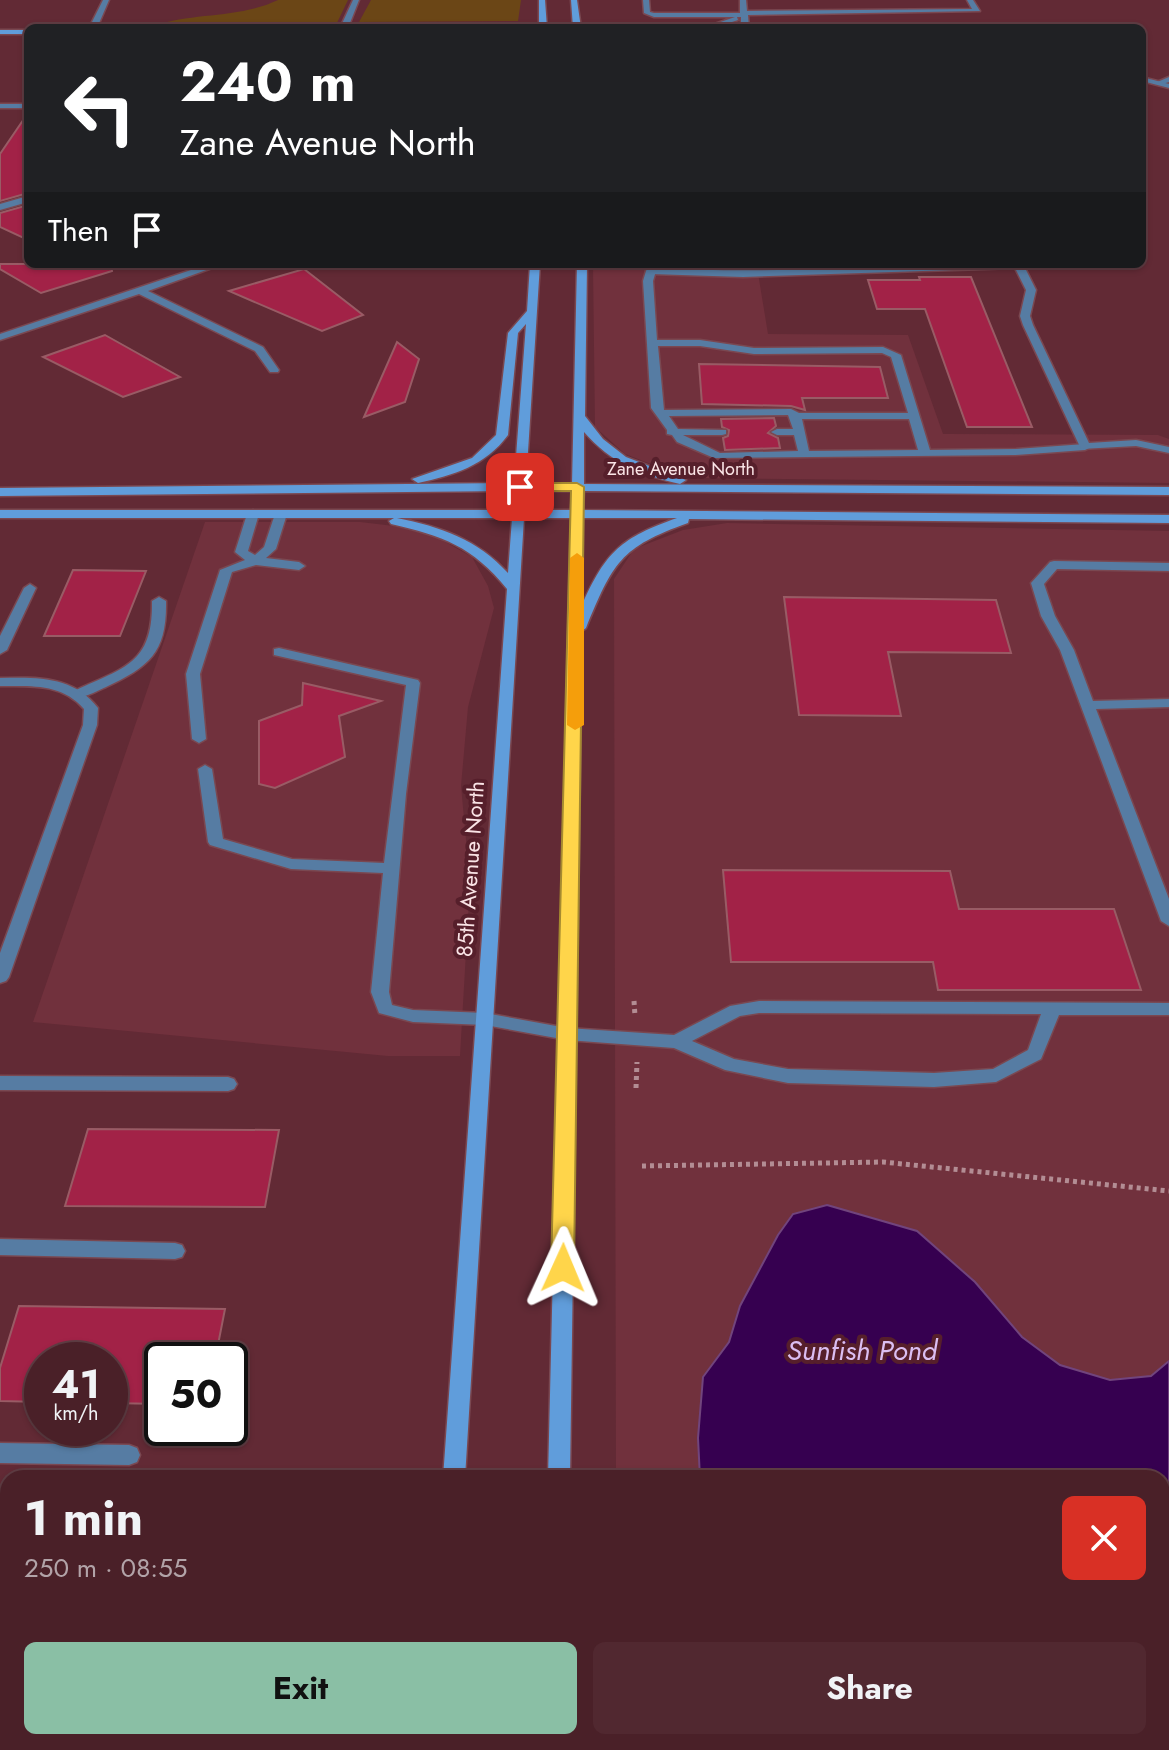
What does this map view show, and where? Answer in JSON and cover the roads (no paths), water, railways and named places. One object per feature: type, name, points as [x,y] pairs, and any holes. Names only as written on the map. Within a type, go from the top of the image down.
[{"type":"main road","points":[[542,0],[543,24]]},
{"type":"main road","points":[[574,0],[577,24]]},
{"type":"main road","points":[[0,32],[24,32]]},
{"type":"main road","name":"85th Avenue North","points":[[455,1470],[535,268]]},
{"type":"main road","points":[[559,1470],[582,268]]},
{"type":"main road","points":[[355,487],[434,476],[470,464],[494,448],[502,435],[513,333],[532,311]]},
{"type":"main road","points":[[579,416],[602,447],[642,470],[713,486],[781,488]]},
{"type":"main road","name":"Zane Avenue North","points":[[0,492],[355,487],[1169,491]]},
{"type":"main road","points":[[0,514],[578,514],[1169,519]]},
{"type":"main road","points":[[354,514],[430,528],[468,543],[489,557],[514,589]]},
{"type":"main road","points":[[575,637],[613,555],[636,538],[701,515]]},
{"type":"street","points":[[95,24],[106,0]]},
{"type":"street","points":[[346,24],[356,0]]},
{"type":"street","points":[[646,0],[647,13],[654,15],[977,11],[970,0]]},
{"type":"street","points":[[743,0],[745,24]]},
{"type":"street","points":[[718,24],[744,14]]},
{"type":"street","points":[[1159,83],[1169,79]]},
{"type":"street","points":[[1146,80],[1169,86]]},
{"type":"street","points":[[0,106],[24,106]]},
{"type":"street","points":[[0,207],[24,200]]},
{"type":"street","points":[[0,337],[206,268]]},
{"type":"street","points":[[807,268],[728,275],[654,268],[648,281],[660,413],[671,432],[681,440],[718,456],[925,453],[1136,443],[1169,450]]},
{"type":"street","points":[[1020,268],[1031,290],[1025,316],[1028,325],[1085,447]]},
{"type":"street","points":[[139,290],[259,349],[274,370]]},
{"type":"street","points":[[654,343],[700,343],[754,351],[883,350],[896,355],[925,453]]},
{"type":"street","points":[[660,413],[791,412],[796,416],[804,455]]},
{"type":"street","points":[[796,416],[913,416]]},
{"type":"street","points":[[671,432],[722,432]]},
{"type":"street","points":[[777,432],[800,432]]},
{"type":"street","points":[[253,514],[241,552],[255,561],[299,566]]},
{"type":"street","points":[[199,739],[193,674],[226,570],[255,561],[270,549],[281,514]]},
{"type":"street","points":[[1169,567],[1054,565],[1037,583],[1169,921]]},
{"type":"street","points":[[0,650],[30,588]]},
{"type":"street","points":[[81,693],[128,670],[145,657],[157,638],[159,601]]},
{"type":"street","points":[[279,652],[413,683],[380,992],[385,1009],[413,1016],[485,1019],[567,1034],[676,1042],[731,1065],[788,1076],[934,1080],[996,1075],[1035,1054],[1052,1009]]},
{"type":"street","points":[[0,682],[59,685],[81,693],[91,708],[90,725],[0,977]]},
{"type":"street","points":[[1087,705],[1169,703]]},
{"type":"street","points":[[205,769],[216,842],[291,864],[391,868]]},
{"type":"street","points":[[676,1042],[736,1010],[759,1007],[1169,1009]]},
{"type":"street","points":[[0,1083],[228,1084]]},
{"type":"street","points":[[0,1247],[175,1251]]},
{"type":"street","points":[[0,1453],[129,1455]]},
{"type":"water","name":"Sunfish Pond","points":[[827,1205],[917,1231],[975,1282],[1022,1337],[1060,1365],[1110,1380],[1151,1376],[1169,1361],[1169,1470],[700,1470],[698,1438],[703,1377],[729,1342],[740,1306],[778,1235],[793,1214]]}]
